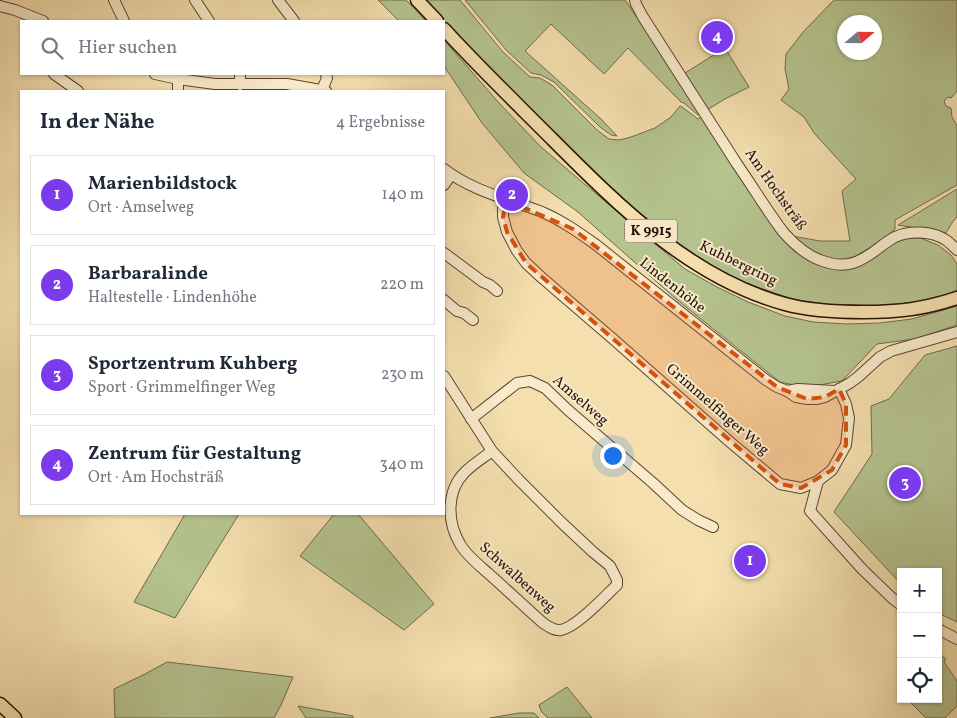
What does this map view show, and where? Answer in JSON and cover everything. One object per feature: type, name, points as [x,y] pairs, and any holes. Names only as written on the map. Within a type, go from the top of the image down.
[{"type":"main road","points":[[416,0],[436,20]]},
{"type":"main road","name":"Kuhbergring","points":[[445,30],[628,213],[680,253],[714,274],[748,291],[786,304],[844,312],[891,312],[920,309],[957,298]]},
{"type":"main road","points":[[1,707],[15,718]]},
{"type":"street","points":[[114,0],[124,20]]},
{"type":"street","points":[[195,0],[208,20]]},
{"type":"street","points":[[278,0],[293,20]]},
{"type":"street","name":"Am Hochsträß","points":[[635,0],[643,17],[766,207],[785,233],[806,253],[832,264],[852,264],[867,258],[896,237],[918,233],[941,237],[957,250]]},
{"type":"street","points":[[0,6],[16,5],[39,20]]},
{"type":"street","points":[[55,75],[77,90]]},
{"type":"street","points":[[160,75],[215,84],[311,90]]},
{"type":"street","points":[[240,75],[240,85]]},
{"type":"street","points":[[324,90],[326,75]]},
{"type":"street","points":[[178,79],[178,90]]},
{"type":"street","name":"Lindenhöhe","points":[[447,172],[506,200],[542,212],[573,229],[595,244],[766,380],[796,397],[807,399],[825,397],[858,377],[880,357],[957,332]]},
{"type":"street","name":"Grimmelfinger Weg","points":[[506,200],[503,217],[507,232],[526,263],[541,277],[780,484],[801,488],[818,481]]},
{"type":"street","points":[[445,254],[497,291]]},
{"type":"street","points":[[445,301],[473,320]]},
{"type":"street","name":"Schwalbenweg","points":[[445,378],[492,451],[519,480],[593,552],[610,566],[617,580],[617,585],[590,610],[572,625],[561,630],[552,629],[543,623],[479,565],[460,545],[454,532],[450,516],[451,501],[456,485],[464,472],[492,451]]},
{"type":"street","name":"Amselweg","points":[[471,419],[517,384],[530,381],[545,388],[682,510],[713,527]]},
{"type":"street","points":[[836,390],[846,404],[849,418],[846,445],[832,470],[818,481],[810,511],[862,569],[897,602]]},
{"type":"street","points":[[942,632],[957,639]]},
{"type":"highlighted area","points":[[506,200],[573,229],[777,387],[807,399],[825,397],[839,389],[846,404],[846,445],[832,470],[801,488],[780,484],[526,263],[507,232],[503,217]]},
{"type":"green space","points":[[378,0],[406,0],[425,20],[398,20]]},
{"type":"green space","points":[[422,0],[460,0],[503,52],[530,77],[540,78],[552,85],[597,130],[609,139],[619,140],[655,128],[671,117],[680,106],[698,119],[701,117],[782,239],[794,251],[806,259],[838,268],[892,243],[907,238],[920,238],[938,245],[951,255],[957,264],[957,290],[914,302],[884,307],[837,306],[792,299],[742,282],[689,253],[643,218],[569,149],[445,23],[445,20],[442,20]]},
{"type":"green space","points":[[465,0],[625,0],[701,113],[698,115],[681,102],[628,48],[604,74],[551,24],[525,51],[601,119],[617,136],[611,135],[600,127],[554,82],[541,75],[531,73],[506,50]]},
{"type":"green space","points":[[834,0],[957,0],[957,91],[951,98],[948,97],[944,101],[946,106],[951,108],[952,117],[957,126],[957,185],[895,220],[895,229],[880,242],[854,257],[836,261],[812,253],[792,236],[820,241],[850,241],[842,191],[856,179],[814,133],[804,117],[781,100],[789,89],[785,69],[786,54],[804,31]]},
{"type":"green space","points":[[445,41],[499,103],[541,147],[685,269],[717,287],[748,302],[785,316],[813,322],[879,323],[912,319],[957,306],[957,325],[915,339],[877,344],[842,381],[808,387],[780,382],[676,299],[578,212],[524,173],[482,123],[445,68]]},
{"type":"green space","points":[[725,48],[749,87],[707,110],[685,73]]},
{"type":"green space","points":[[957,189],[957,217],[944,235],[924,229],[898,225]]},
{"type":"green space","points":[[957,346],[957,622],[942,615],[942,568],[897,568],[897,580],[834,512],[872,454],[871,406],[889,399],[925,355]]},
{"type":"green space","points":[[184,515],[238,515],[175,618],[134,602]]},
{"type":"green space","points":[[333,515],[359,515],[434,604],[404,630],[300,556]]},
{"type":"green space","points":[[942,656],[946,659],[944,662],[957,681],[957,706],[945,718],[926,718],[911,703],[942,703]]},
{"type":"green space","points":[[167,662],[293,677],[274,718],[115,718],[114,689]]},
{"type":"green space","points":[[567,687],[592,718],[548,718],[541,711],[539,705]]},
{"type":"green space","points":[[298,706],[353,716],[353,718],[306,718]]},
{"type":"green space","points":[[519,713],[534,713],[539,718],[490,718]]},
{"type":"place","name":"Zentrum für Gestaltung","points":[[717,37]]},
{"type":"place","name":"Barbaralinde","points":[[512,195]]},
{"type":"place","name":"Sportzentrum Kuhberg","points":[[905,483]]},
{"type":"place","name":"Marienbildstock","points":[[750,561]]}]
